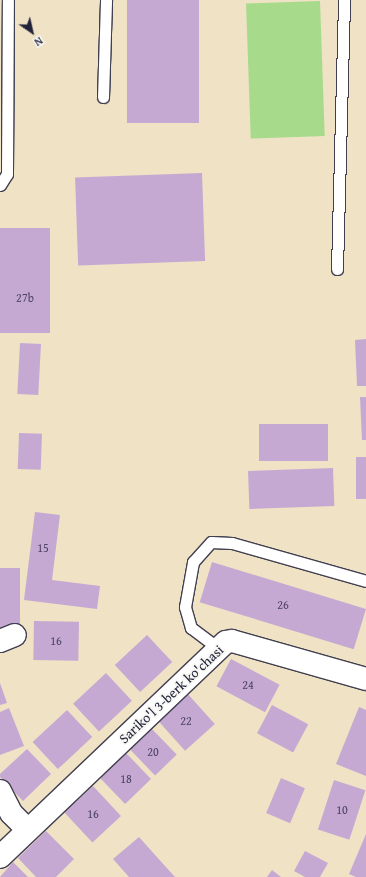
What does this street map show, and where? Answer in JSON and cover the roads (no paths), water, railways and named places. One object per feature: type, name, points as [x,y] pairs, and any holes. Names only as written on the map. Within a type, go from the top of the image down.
[{"type":"street","name":"Sariko'l 3-berk ko'chasi","points":[[0,857],[218,648],[232,641],[366,680]]},
{"type":"street","points":[[0,791],[11,813],[28,830]]},
{"type":"lane","points":[[0,185],[7,174],[8,0]]},
{"type":"lane","points":[[103,97],[106,0]]},
{"type":"lane","points":[[337,269],[344,0]]},
{"type":"lane","points":[[218,648],[191,628],[185,607],[193,562],[211,542],[232,543],[366,581]]}]
